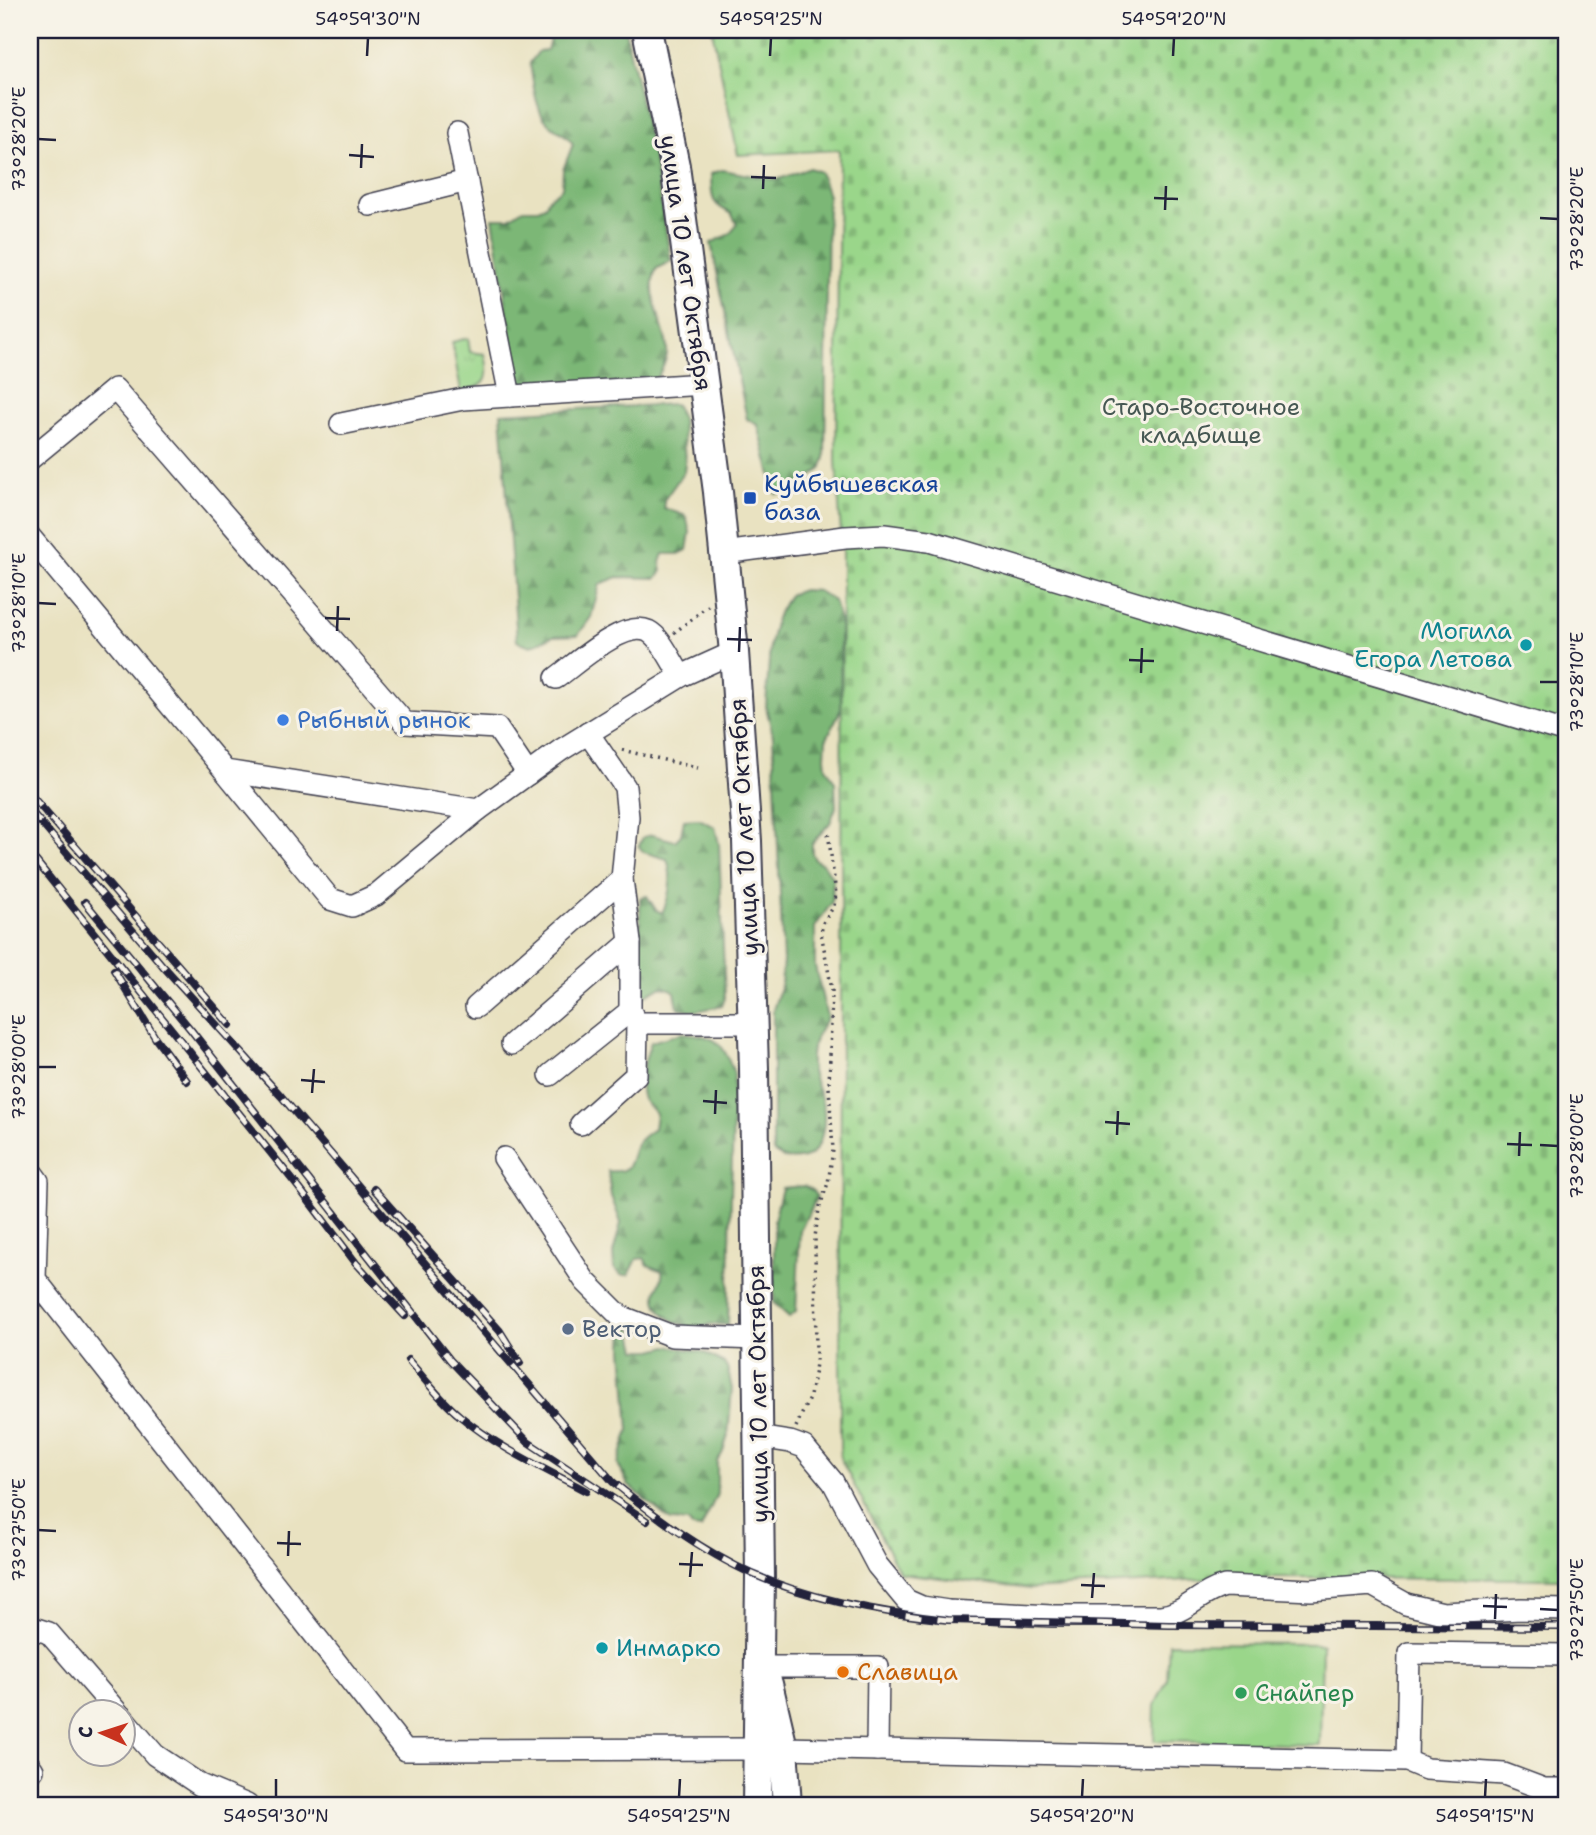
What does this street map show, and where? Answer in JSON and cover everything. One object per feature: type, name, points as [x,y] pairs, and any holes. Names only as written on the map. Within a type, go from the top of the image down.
[{"type":"main road","name":"улица 10 лет Октября","points":[[647,30],[675,166],[704,384],[734,652],[747,841],[754,1023],[759,1630],[769,1748],[788,1805]]},
{"type":"main road","name":"улица 10 лет Октября","points":[[757,1805],[769,1748],[765,1667],[759,1630]]},
{"type":"street","points":[[457,133],[510,396]]},
{"type":"street","points":[[370,205],[467,181]]},
{"type":"street","points":[[341,424],[463,399],[704,384]]},
{"type":"street","points":[[30,459],[115,389],[405,723],[497,728],[528,774]]},
{"type":"street","points":[[724,553],[845,537],[884,535],[929,541],[1566,732]]},
{"type":"street","points":[[30,537],[330,899],[352,906],[376,895],[478,810],[528,774],[592,739],[681,676],[734,652]]},
{"type":"street","points":[[556,678],[618,633],[633,629],[648,631],[661,644],[681,676]]},
{"type":"street","points":[[581,1124],[636,1076],[630,942],[622,879],[628,817],[625,787],[592,739]]},
{"type":"street","points":[[225,771],[478,810]]},
{"type":"street","points":[[476,1007],[622,879]]},
{"type":"street","points":[[512,1044],[630,942]]},
{"type":"street","points":[[550,1075],[633,1017],[754,1023]]},
{"type":"street","points":[[504,1158],[585,1281],[620,1316],[672,1336],[758,1339]]},
{"type":"street","points":[[30,1170],[38,1181],[35,1279],[405,1750],[769,1748],[1407,1761],[1426,1769],[1504,1774],[1544,1789],[1566,1789]]},
{"type":"street","points":[[758,1437],[804,1447],[833,1482],[877,1565],[892,1586],[906,1600],[922,1607],[948,1611],[1052,1616],[1161,1616],[1174,1614],[1212,1589],[1225,1586],[1311,1590],[1361,1584],[1372,1585],[1406,1604],[1443,1613],[1566,1610]]},
{"type":"street","points":[[30,1627],[49,1633],[106,1699]]},
{"type":"street","points":[[1407,1761],[1409,1653],[1566,1655]]},
{"type":"street","points":[[765,1667],[878,1667],[877,1750]]},
{"type":"street","points":[[136,1733],[155,1755],[200,1785],[247,1805]]},
{"type":"street","points":[[30,1766],[33,1770],[30,1772]]},
{"type":"path","points":[[661,644],[710,604]]},
{"type":"path","points":[[592,739],[698,768]]},
{"type":"path","points":[[790,1442],[810,1396],[816,1364],[816,1237],[819,1209],[828,1183],[833,1150],[829,1087],[832,990],[821,933],[823,923],[834,906],[836,894],[828,832]]},
{"type":"green space","points":[[553,30],[625,30],[654,161],[671,261],[656,269],[653,280],[655,302],[667,345],[664,364],[656,380],[519,389],[493,218],[509,218],[523,209],[545,206],[549,198],[562,188],[563,170],[573,144],[547,122],[541,112],[534,91],[530,63],[539,51],[547,50]]},
{"type":"green space","name":"Старо-Восточное кладбище","points":[[712,30],[1566,30],[1566,1579],[1223,1578],[1031,1589],[900,1573],[840,1458],[842,548],[836,461],[839,150],[738,155]]},
{"type":"green space","points":[[809,168],[820,172],[828,195],[825,458],[821,469],[794,491],[776,494],[758,425],[747,419],[711,243],[730,234],[737,224],[731,213],[715,203],[711,174],[722,170],[777,180]]},
{"type":"green space","points":[[468,338],[470,352],[485,354],[487,376],[482,385],[461,392],[452,342]]},
{"type":"green space","points":[[675,404],[682,419],[684,472],[664,500],[664,508],[686,516],[690,532],[687,550],[679,554],[663,554],[660,562],[662,571],[657,578],[618,577],[600,584],[591,617],[578,635],[553,636],[531,646],[517,641],[501,413]]},
{"type":"green space","points":[[803,590],[818,591],[834,601],[840,622],[841,709],[826,740],[825,757],[826,767],[835,782],[836,807],[830,823],[812,843],[815,860],[823,864],[833,878],[832,902],[815,927],[815,966],[827,1017],[814,1041],[811,1064],[823,1104],[824,1124],[821,1139],[814,1151],[804,1158],[791,1160],[773,1152],[773,1010],[781,985],[783,961],[773,736],[766,707],[770,645],[776,618],[789,595]]},
{"type":"green space","points":[[699,819],[715,827],[719,844],[725,998],[722,1006],[696,1011],[678,1008],[675,992],[670,989],[657,989],[640,999],[640,898],[647,896],[656,910],[662,913],[669,893],[670,879],[667,859],[643,852],[639,846],[643,837],[652,835],[675,841],[681,835],[684,820]]},
{"type":"green space","points":[[682,1033],[711,1038],[717,1042],[726,1054],[734,1074],[728,1325],[710,1324],[696,1330],[675,1322],[659,1308],[656,1293],[662,1271],[648,1265],[644,1258],[637,1259],[629,1275],[621,1275],[614,1268],[613,1253],[621,1223],[611,1196],[608,1171],[626,1168],[638,1142],[654,1129],[656,1114],[644,1101],[641,1088],[651,1042]]},
{"type":"green space","points":[[804,1186],[812,1190],[817,1197],[800,1230],[796,1312],[789,1317],[774,1303],[774,1220],[782,1188]]},
{"type":"green space","points":[[624,1328],[632,1328],[637,1350],[668,1346],[703,1352],[724,1363],[728,1370],[732,1389],[728,1435],[717,1461],[717,1494],[701,1529],[693,1528],[688,1522],[671,1521],[628,1485],[618,1464],[629,1430]]},
{"type":"green space","name":"Снайпер","points":[[1169,1643],[1322,1644],[1320,1745],[1154,1741],[1155,1705],[1167,1680]]},
{"type":"railway","points":[[30,794],[230,1025]]},
{"type":"railway","points":[[30,810],[163,966],[281,1096],[613,1482],[672,1527],[736,1566],[785,1587],[839,1602],[948,1620],[1169,1625],[1566,1627]]},
{"type":"railway","points":[[36,861],[299,1188],[356,1263],[405,1316]]},
{"type":"railway","points":[[85,902],[191,1030],[450,1360],[528,1442],[647,1521]]},
{"type":"railway","points":[[114,970],[156,1039],[187,1081]]},
{"type":"railway","points":[[374,1189],[500,1331],[520,1363]]},
{"type":"railway","points":[[408,1360],[446,1403],[474,1427],[489,1438],[586,1491]]},
{"type":"place","name":"Куйбышевская база","points":[[750,498]]},
{"type":"place","name":"Могила Егора Летова","points":[[1526,645]]},
{"type":"place","name":"Рыбный рынок","points":[[283,720]]},
{"type":"place","name":"Вектор","points":[[568,1329]]},
{"type":"place","name":"Инмарко","points":[[602,1648]]},
{"type":"place","name":"Славица","points":[[843,1672]]},
{"type":"place","name":"Снайпер","points":[[1241,1693]]}]
